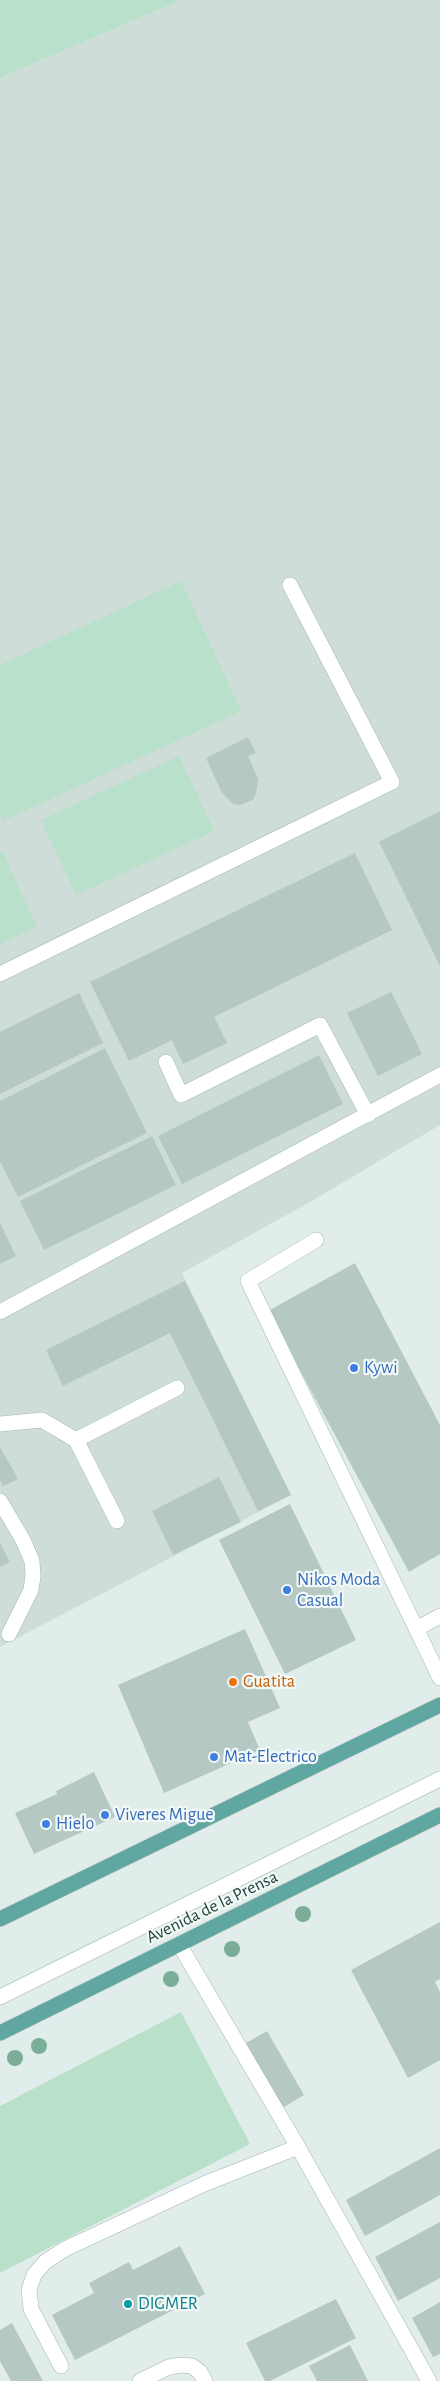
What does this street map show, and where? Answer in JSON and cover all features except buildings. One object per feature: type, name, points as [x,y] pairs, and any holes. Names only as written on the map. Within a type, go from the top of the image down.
[{"type":"main road","points":[[0,1919],[440,1705]]},
{"type":"main road","name":"Avenida de la Prensa","points":[[0,2033],[440,1815]]},
{"type":"lane","points":[[0,974],[392,782],[290,585]]},
{"type":"lane","points":[[166,1062],[180,1095],[320,1026],[368,1115]]},
{"type":"lane","points":[[0,1312],[440,1075]]},
{"type":"lane","points":[[316,1240],[248,1281],[440,1678]]},
{"type":"lane","points":[[76,1440],[176,1388]]},
{"type":"lane","points":[[0,1424],[42,1420],[76,1440],[117,1521]]},
{"type":"lane","points":[[0,1501],[23,1540],[32,1561],[34,1576],[31,1590],[10,1634]]},
{"type":"lane","points":[[416,1629],[440,1616]]},
{"type":"lane","points":[[0,1997],[440,1779]]},
{"type":"lane","points":[[179,1944],[298,2147],[429,2381]]},
{"type":"lane","points":[[61,2366],[31,2308],[29,2290],[34,2275],[45,2262],[66,2249],[204,2184],[298,2147]]},
{"type":"lane","points":[[140,2381],[169,2367],[182,2365],[192,2366],[200,2372],[205,2381]]},
{"type":"shaded area","points":[[181,0],[440,0],[440,1125],[310,1202],[182,1273],[291,1495],[0,1647],[0,78]]},
{"type":"green space","points":[[0,0],[181,0],[0,78]]},
{"type":"green space","points":[[181,581],[241,711],[3,821],[0,814],[0,665]]},
{"type":"green space","points":[[179,756],[214,831],[76,895],[41,820]]},
{"type":"green space","points":[[2,851],[37,927],[0,944],[0,852]]},
{"type":"green space","points":[[181,2012],[250,2144],[0,2273],[0,2106]]},
{"type":"place","name":"Kywi","points":[[354,1368]]},
{"type":"place","name":"Nikos Moda Casual","points":[[287,1590]]},
{"type":"place","name":"Guatita","points":[[233,1682]]},
{"type":"place","name":"Mat-Electrico","points":[[214,1757]]},
{"type":"place","name":"Viveres Migue","points":[[105,1815]]},
{"type":"place","name":"Hielo","points":[[46,1824]]},
{"type":"place","name":"DIGMER","points":[[128,2304]]}]
